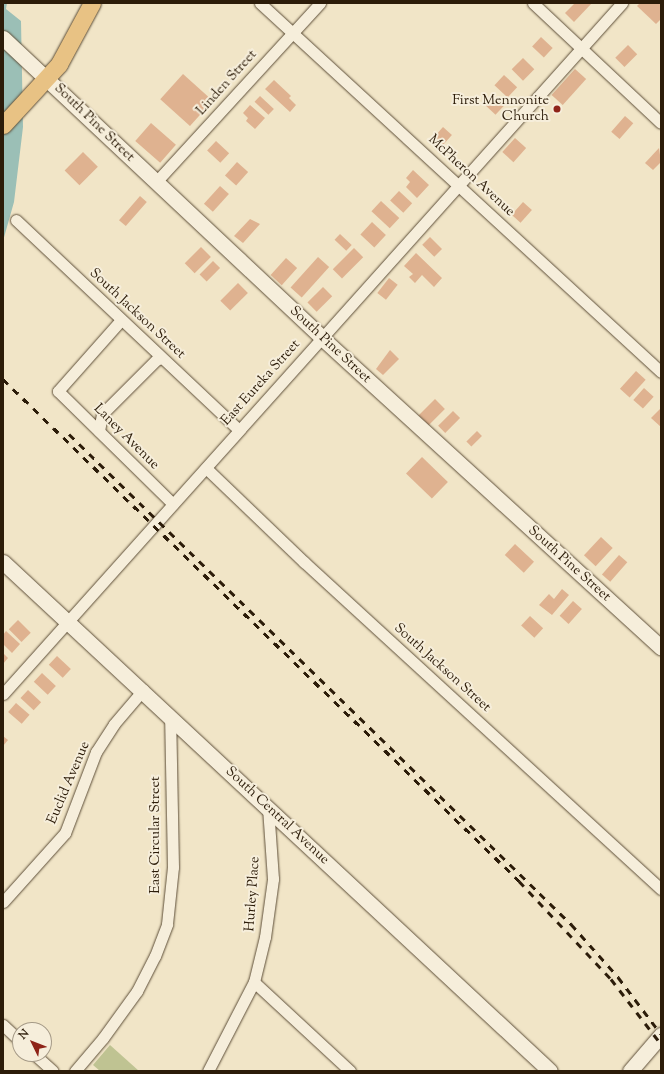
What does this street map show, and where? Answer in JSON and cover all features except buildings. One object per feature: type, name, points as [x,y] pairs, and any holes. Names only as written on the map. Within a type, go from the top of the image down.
[{"type":"main road","points":[[3,125],[59,64],[92,3]]},
{"type":"street","name":"McPheron Avenue","points":[[260,3],[661,372]]},
{"type":"street","name":"Linden Street","points":[[156,182],[320,3]]},
{"type":"street","points":[[533,3],[661,123]]},
{"type":"street","name":"East Eureka Street","points":[[3,694],[622,3]]},
{"type":"street","name":"South Pine Street","points":[[3,38],[322,338],[661,648]]},
{"type":"street","name":"South Jackson Street","points":[[16,220],[239,430]]},
{"type":"street","name":"Laney Avenue","points":[[121,320],[58,391],[173,504]]},
{"type":"street","points":[[98,431],[102,414],[156,360],[161,358]]},
{"type":"street","name":"South Jackson Street","points":[[206,468],[304,562],[661,889]]},
{"type":"street","name":"South Central Avenue","points":[[3,562],[143,690],[550,1071]]},
{"type":"street","name":"Euclid Avenue","points":[[3,902],[65,833],[96,752],[114,724],[143,690]]},
{"type":"street","name":"East Circular Street","points":[[74,1071],[107,1033],[137,991],[155,956],[167,924],[173,867],[170,716]]},
{"type":"street","name":"Hurley Place","points":[[208,1071],[254,982],[266,937],[273,879],[268,808]]},
{"type":"street","points":[[254,982],[350,1071]]},
{"type":"street","points":[[3,1025],[12,1033]]},
{"type":"street","points":[[630,1071],[661,1036]]},
{"type":"street","points":[[43,1062],[53,1071]]},
{"type":"green space","points":[[110,1045],[139,1071],[100,1071],[93,1065]]},
{"type":"water","points":[[3,3],[7,3],[6,9],[21,21],[23,127],[14,202],[3,241]]},
{"type":"railway","points":[[3,379],[519,881],[611,979],[661,1044]]},
{"type":"railway","points":[[69,434],[571,924],[618,977],[661,1034]]},
{"type":"place","name":"First Mennonite Church","points":[[557,109]]}]
